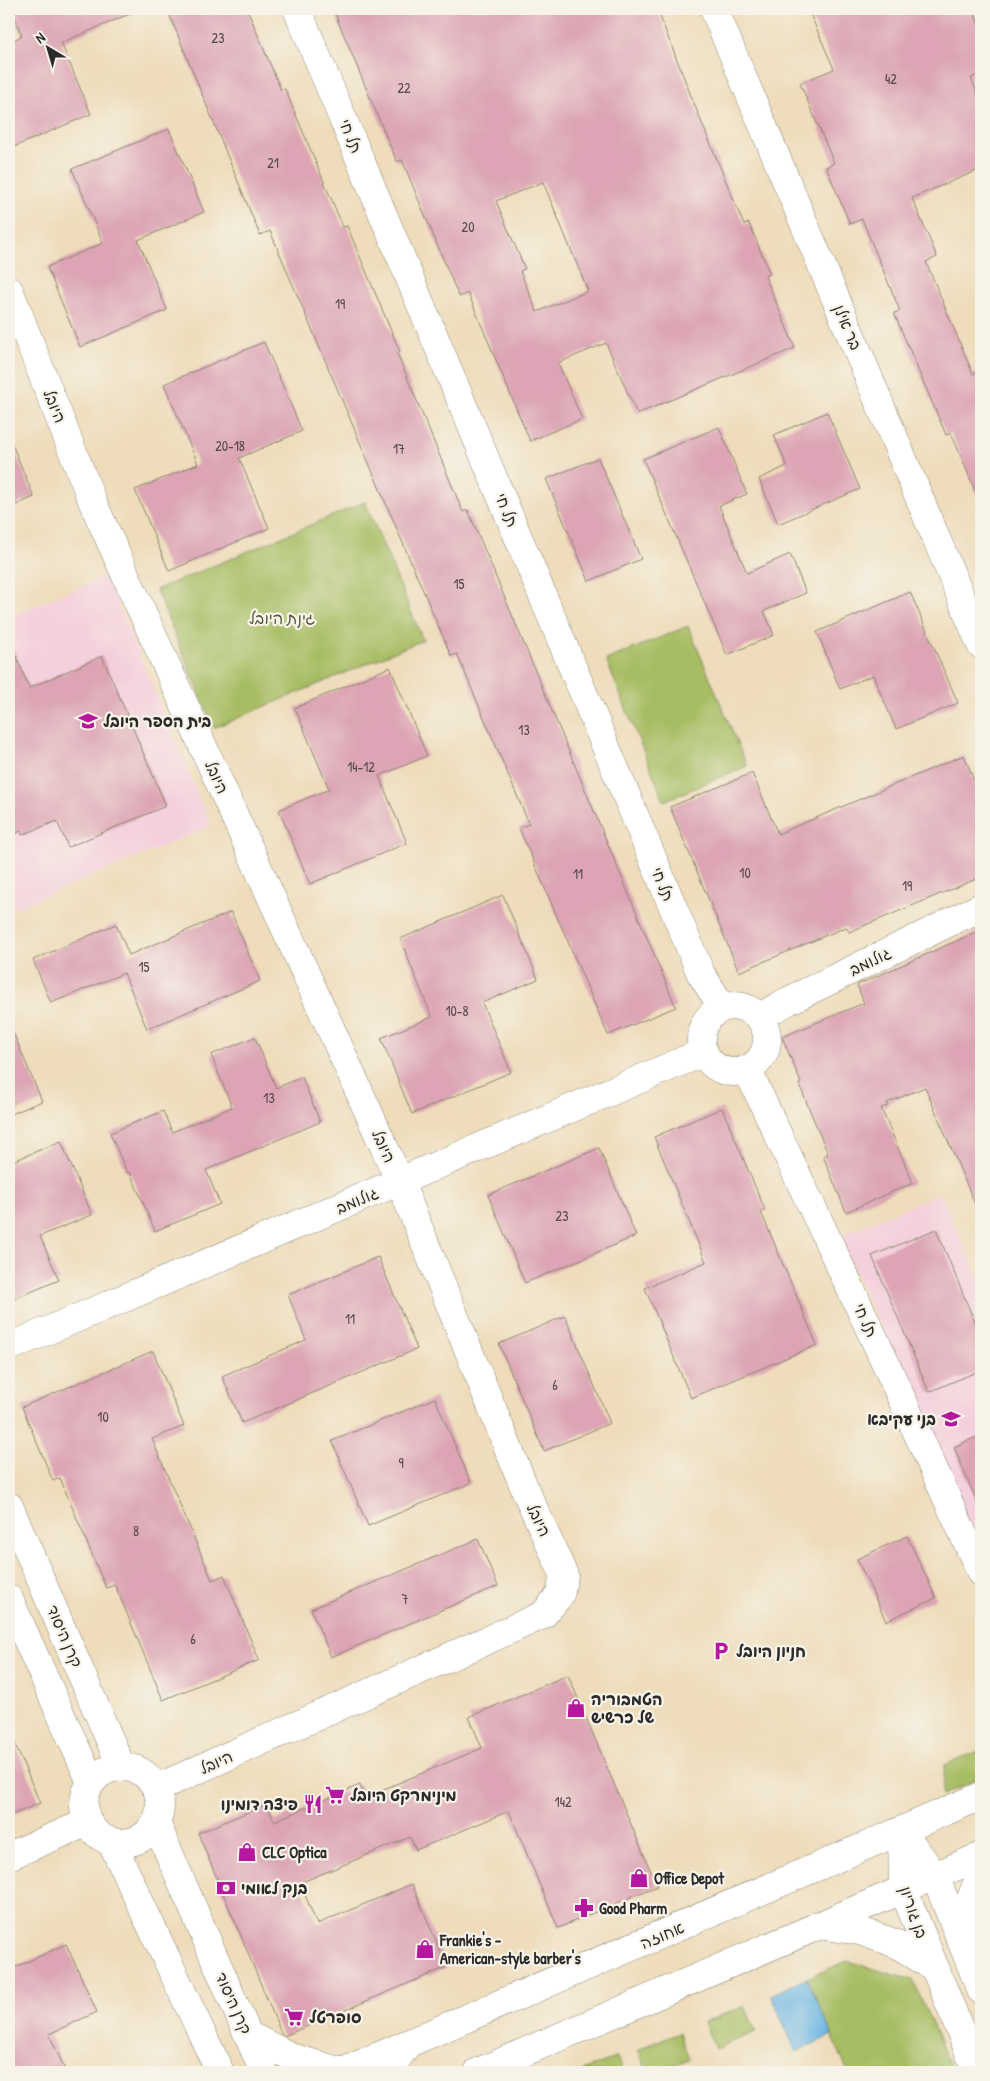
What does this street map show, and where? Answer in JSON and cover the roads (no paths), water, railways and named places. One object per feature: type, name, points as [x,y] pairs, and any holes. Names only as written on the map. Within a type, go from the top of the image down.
[{"type":"street","name":"תל חי","points":[[297,9],[701,974],[723,1008]]},
{"type":"street","name":"בר אילן","points":[[714,9],[981,645]]},
{"type":"street","name":"היובל","points":[[9,290],[93,504],[400,1182],[527,1494],[564,1575],[560,1596],[543,1615],[157,1788]]},
{"type":"street","name":"גולומב","points":[[760,1017],[981,907]]},
{"type":"street","points":[[734,1006],[746,1008],[760,1017],[767,1033],[767,1044],[757,1062],[748,1069],[738,1071],[726,1070],[715,1066],[704,1052],[702,1034],[706,1023],[713,1014],[723,1008],[734,1006]]},
{"type":"street","name":"גולומב","points":[[9,1347],[704,1052]]},
{"type":"street","name":"תל חי","points":[[748,1069],[981,1573]]},
{"type":"street","name":"קרן היסוד","points":[[9,1506],[121,1766]]},
{"type":"street","points":[[9,1599],[92,1782]]},
{"type":"street","points":[[121,1766],[142,1772],[151,1779],[157,1788],[160,1800],[156,1823],[141,1838],[121,1843],[111,1841],[101,1837],[88,1822],[84,1812],[86,1791],[100,1773],[110,1768],[121,1766]]},
{"type":"street","name":"אחוזה","points":[[342,2072],[406,2046],[981,1796]]},
{"type":"street","points":[[9,1856],[88,1822]]},
{"type":"street","name":"קרן היסוד","points":[[156,1823],[264,2072]]},
{"type":"street","name":"בן גוריון","points":[[902,1831],[935,1876],[981,1990]]},
{"type":"street","name":"בן גוריון","points":[[902,1831],[903,1889],[977,2072]]},
{"type":"street","points":[[111,1841],[212,2066]]},
{"type":"street","points":[[478,2072],[981,1856]]},
{"type":"street","points":[[968,1956],[968,1906],[981,1873]]},
{"type":"street","points":[[818,1925],[860,1931],[897,1944],[936,1969]]},
{"type":"street","points":[[248,2035],[294,2058],[342,2072]]},
{"type":"street","points":[[388,2072],[406,2046]]},
{"type":"water","points":[[807,1978],[832,2035],[796,2052],[771,1995]]},
{"type":"place","name":"בית הספר היובל","points":[[88,721]]},
{"type":"place","name":"בני עקיבא","points":[[951,1419]]},
{"type":"place","name":"חניון היובל","points":[[721,1651]]},
{"type":"place","name":"הטמבוריה של כרשיש","points":[[576,1708]]},
{"type":"place","name":"מינימרקט היובל","points":[[335,1795]]},
{"type":"place","name":"פיצה דומינו","points":[[313,1804]]},
{"type":"place","name":"CLC Optica","points":[[247,1852]]},
{"type":"place","name":"Office Depot","points":[[639,1878]]},
{"type":"place","name":"בנק לאומי","points":[[226,1888]]},
{"type":"place","name":"Good Pharm","points":[[584,1908]]},
{"type":"place","name":"Frankie's - American-style barber's","points":[[425,1949]]},
{"type":"place","name":"סופרטל","points":[[294,2017]]},
{"type":"park label","name":"גינת היובל","points":[[282,618]]}]
